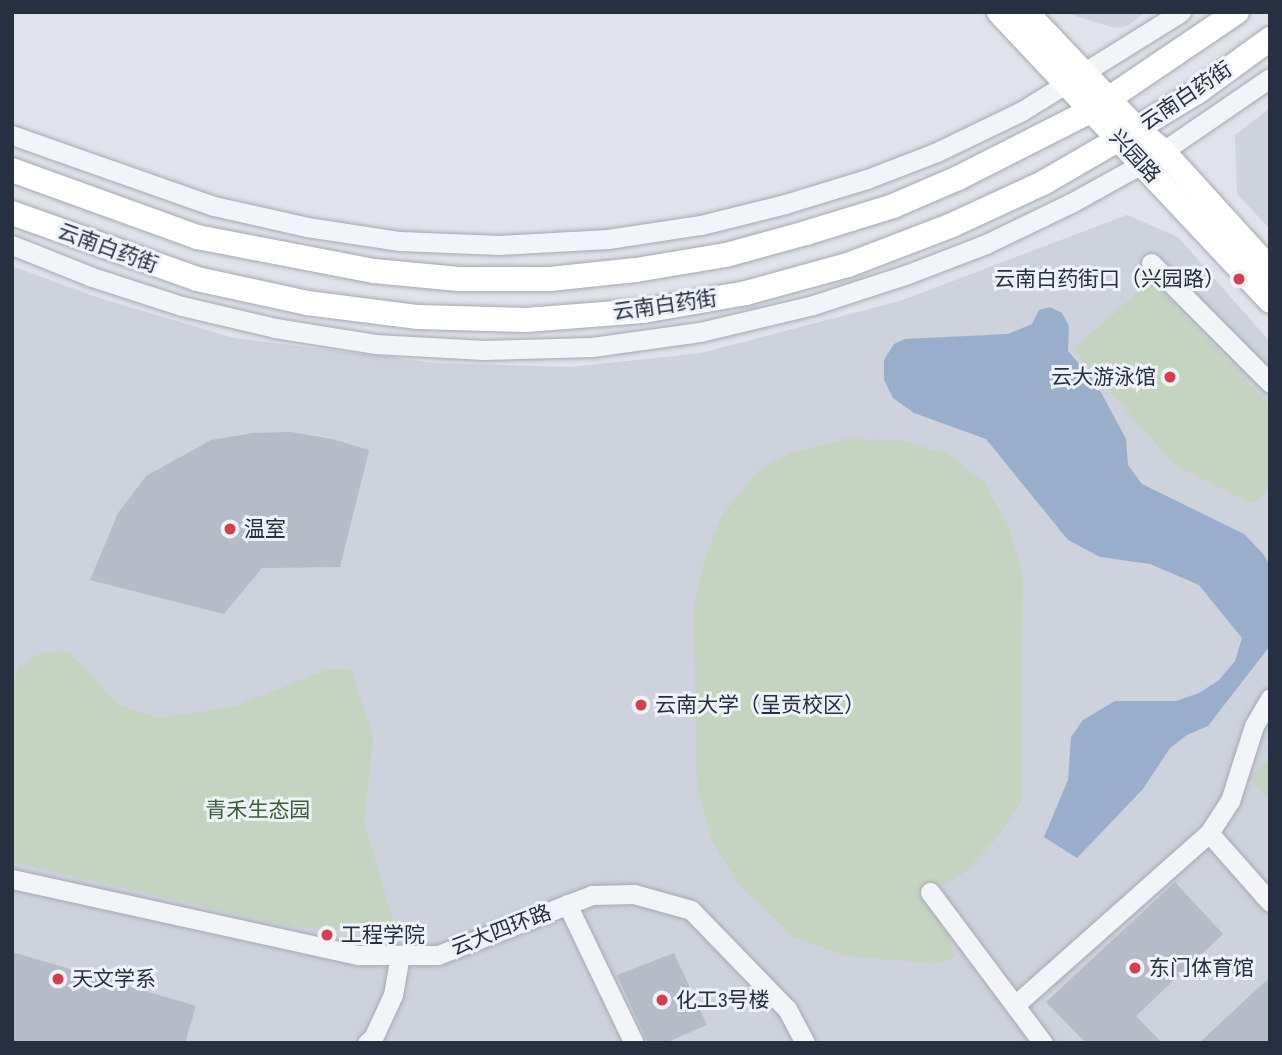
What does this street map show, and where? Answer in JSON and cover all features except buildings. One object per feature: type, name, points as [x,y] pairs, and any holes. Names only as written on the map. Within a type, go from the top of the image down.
[{"type":"main road","name":"兴园路","points":[[999,12],[1076,79]]},
{"type":"main road","name":"兴园路","points":[[1026,12],[1076,79],[1100,105],[1270,269]]},
{"type":"main road","name":"云南白药街","points":[[12,170],[197,237],[374,271],[459,279],[550,279],[636,270],[726,255],[893,206],[958,178],[1100,105],[1237,12]]},
{"type":"main road","name":"云南白药街","points":[[12,213],[197,279],[307,303],[418,317],[526,320],[656,309],[746,293],[848,265],[952,225],[1043,183],[1128,134],[1197,92],[1270,39]]},
{"type":"main road","name":"兴园路","points":[[1152,158],[1270,301]]},
{"type":"street","points":[[12,135],[214,206],[307,227],[400,241],[499,245],[608,239],[701,225],[785,205],[867,179],[937,152],[1022,111],[1181,12]]},
{"type":"street","points":[[12,245],[92,277],[182,306],[275,328],[388,345],[484,350],[592,347],[700,332],[813,305],[897,278],[986,244],[1152,158],[1270,78]]},
{"type":"street","points":[[1151,263],[1270,383]]},
{"type":"street","points":[[1015,1005],[1209,833],[1230,801],[1254,726],[1270,698]]},
{"type":"street","points":[[1209,833],[1270,902]]},
{"type":"street","name":"云大四环路","points":[[12,879],[359,955],[438,955],[592,895],[634,894],[691,910],[787,1009],[805,1043]]},
{"type":"street","points":[[930,892],[1043,1043]]},
{"type":"street","points":[[567,904],[634,1043]]},
{"type":"street","points":[[367,1043],[373,1038],[393,995],[400,955]]},
{"type":"shaded area","points":[[1063,12],[1146,12],[1127,26],[1115,28]]},
{"type":"shaded area","points":[[1270,108],[1270,229],[1237,194],[1235,135]]},
{"type":"shaded area","name":"云南大学（呈贡校区）","points":[[1127,215],[1178,237],[1270,342],[1270,1043],[12,1043],[12,266],[99,298],[234,338],[436,363],[571,367],[701,353],[900,301]]},
{"type":"green space","name":"云大游泳馆","points":[[1151,281],[1270,405],[1270,487],[1254,504],[1175,465],[1073,349]]},
{"type":"green space","points":[[845,439],[899,440],[948,454],[984,482],[1009,527],[1023,576],[1021,802],[996,839],[965,872],[931,892],[947,927],[954,958],[935,963],[845,956],[792,936],[738,884],[713,842],[697,788],[694,608],[705,558],[722,515],[759,470],[791,453]]},
{"type":"green space","name":"青禾生态园","points":[[69,652],[119,705],[158,718],[233,707],[329,669],[351,669],[373,737],[364,822],[395,927],[375,933],[286,926],[12,862],[12,686],[20,665],[42,653]]},
{"type":"green space","points":[[1270,758],[1270,801],[1248,778]]},
{"type":"water","points":[[1050,307],[1062,313],[1069,326],[1068,351],[1096,383],[1126,439],[1128,465],[1142,484],[1244,534],[1264,555],[1270,566],[1269,647],[1208,726],[1187,735],[1170,748],[1143,789],[1077,858],[1044,837],[1068,780],[1071,737],[1083,720],[1115,701],[1176,701],[1199,693],[1219,680],[1235,661],[1242,638],[1199,585],[1150,564],[1100,557],[1068,540],[986,439],[914,413],[893,398],[884,380],[884,360],[894,344],[905,339],[1008,334],[1032,324],[1039,310]]},
{"type":"place","name":"云南白药街口（兴园路）","points":[[1239,279]]},
{"type":"place","name":"云大游泳馆","points":[[1170,377]]},
{"type":"place","name":"温室","points":[[230,529]]},
{"type":"place","name":"云南大学（呈贡校区）","points":[[641,705]]},
{"type":"place","name":"工程学院","points":[[327,935]]},
{"type":"place","name":"东门体育馆","points":[[1135,968]]},
{"type":"place","name":"天文学系","points":[[58,979]]},
{"type":"place","name":"化工3号楼","points":[[662,1000]]}]
